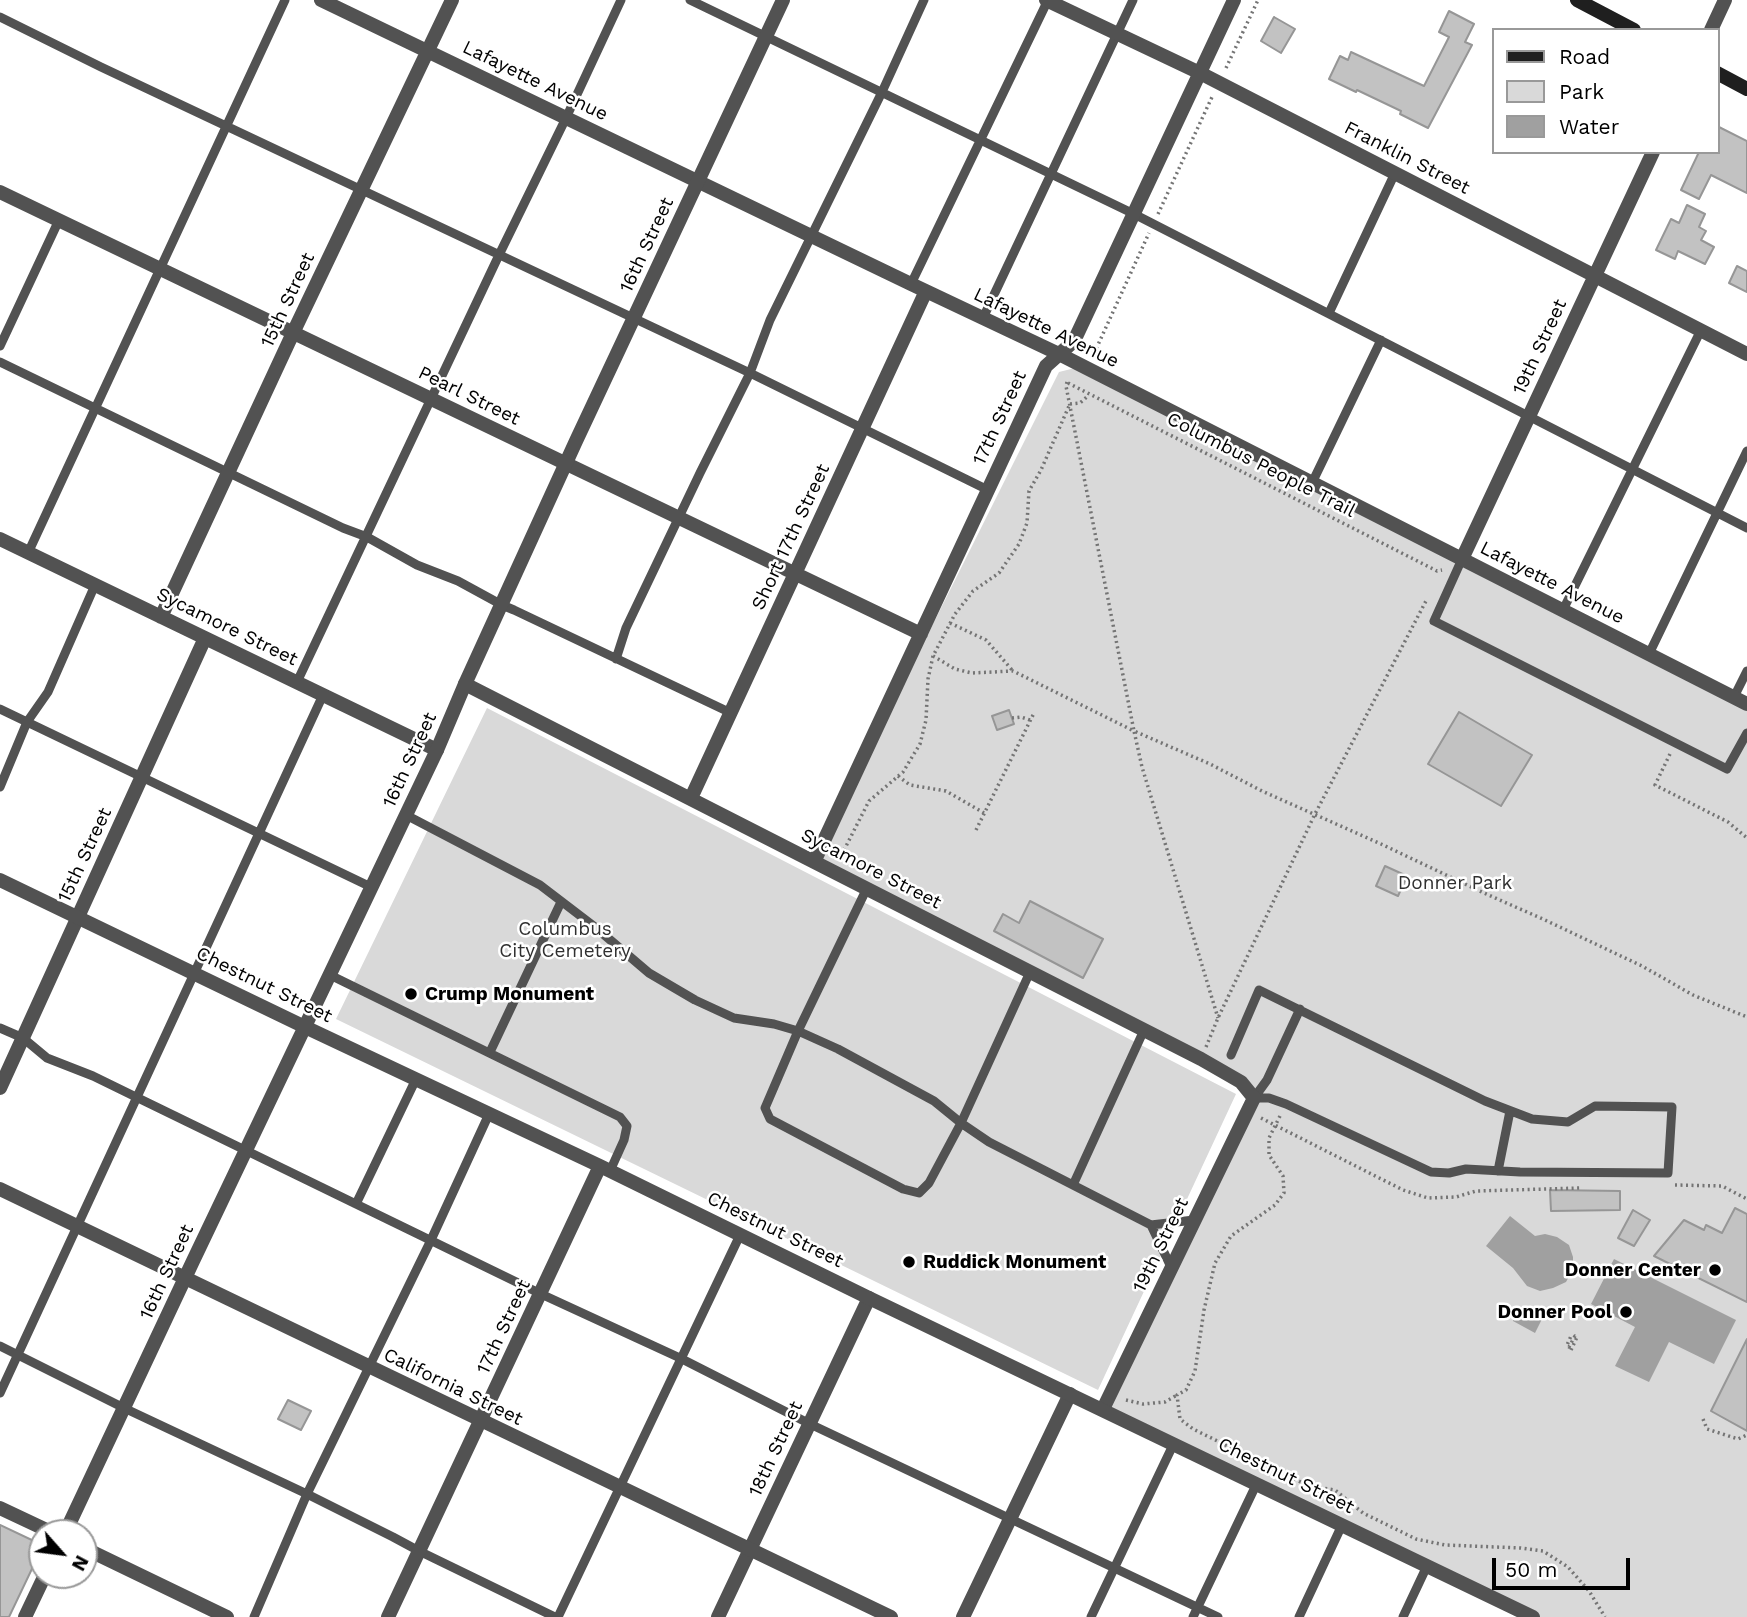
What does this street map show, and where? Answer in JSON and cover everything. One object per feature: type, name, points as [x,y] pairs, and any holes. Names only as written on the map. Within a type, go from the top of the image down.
[{"type":"main road","points":[[1577,0],[1629,28]]},
{"type":"main road","points":[[1719,74],[1747,89]]},
{"type":"street","name":"Lafayette Avenue","points":[[321,0],[1059,354],[1741,701]]},
{"type":"street","name":"15th Street","points":[[161,617],[452,0]]},
{"type":"street","name":"16th Street","points":[[72,1519],[438,750],[465,684],[565,464],[783,0]]},
{"type":"street","name":"Franklin Street","points":[[1047,0],[1219,82],[1747,354]]},
{"type":"street","name":"17th Street","points":[[814,862],[1046,366],[1074,341],[1234,0]]},
{"type":"street","points":[[1712,28],[1725,0]]},
{"type":"street","name":"19th Street","points":[[1457,556],[1529,416],[1652,154]]},
{"type":"street","name":"Pearl Street","points":[[0,192],[921,634]]},
{"type":"street","name":"Short 17th Street","points":[[691,798],[926,291]]},
{"type":"street","name":"Sycamore Street","points":[[0,539],[438,750]]},
{"type":"street","name":"15th Street","points":[[0,1088],[205,638]]},
{"type":"street","name":"Sycamore Street","points":[[465,684],[1201,1059],[1241,1082],[1254,1098]]},
{"type":"street","name":"Chestnut Street","points":[[0,880],[1104,1409],[1427,1566],[1509,1612],[1533,1617]]},
{"type":"street","name":"19th Street","points":[[1104,1409],[1254,1098]]},
{"type":"street","name":"17th Street","points":[[388,1617],[541,1294],[605,1168]]},
{"type":"street","name":"California Street","points":[[0,1189],[891,1617]]},
{"type":"street","name":"18th Street","points":[[718,1617],[869,1298]]},
{"type":"street","points":[[963,1617],[1070,1394]]},
{"type":"street","points":[[0,1508],[28,1521]]},
{"type":"street","points":[[98,1555],[218,1615]]},
{"type":"street","points":[[29,1616],[40,1589]]},
{"type":"lane","points":[[28,553],[285,0]]},
{"type":"lane","points":[[297,682],[621,0]]},
{"type":"lane","points":[[690,0],[1153,223],[1747,528]]},
{"type":"lane","points":[[616,659],[626,628],[750,373],[770,320],[924,0]]},
{"type":"lane","points":[[911,284],[1047,0]]},
{"type":"lane","points":[[983,318],[1133,0]]},
{"type":"lane","points":[[0,17],[750,373],[988,490]]},
{"type":"lane","points":[[1329,313],[1395,173]]},
{"type":"lane","points":[[0,346],[59,220]]},
{"type":"lane","points":[[1563,610],[1701,330]]},
{"type":"lane","points":[[1312,483],[1381,340]]},
{"type":"lane","points":[[0,362],[366,537],[417,565],[458,581],[502,605],[731,713]]},
{"type":"lane","points":[[1649,654],[1747,451]]},
{"type":"lane","points":[[1457,556],[1434,621],[1727,769],[1747,733]]},
{"type":"lane","points":[[0,787],[27,722],[48,692],[95,585]]},
{"type":"lane","points":[[1741,701],[1747,671]]},
{"type":"lane","points":[[0,1394],[323,695]]},
{"type":"lane","points":[[0,709],[372,887]]},
{"type":"lane","points":[[406,815],[540,885],[649,973],[695,1000],[734,1018],[798,1031],[838,1049],[934,1101],[989,1142],[1152,1225],[1194,1220]]},
{"type":"lane","points":[[867,888],[798,1031],[765,1108],[770,1119],[904,1189],[919,1193],[929,1183],[961,1123],[1030,972]]},
{"type":"lane","points":[[489,1052],[561,902]]},
{"type":"lane","points":[[330,975],[620,1117],[627,1126],[624,1140],[605,1168]]},
{"type":"lane","points":[[1231,1055],[1259,990],[1485,1101],[1532,1119],[1568,1122],[1594,1106],[1672,1107],[1668,1173],[1520,1172],[1465,1168],[1449,1173],[1431,1172],[1286,1104],[1269,1098],[1254,1098]]},
{"type":"lane","points":[[1254,1098],[1267,1080],[1300,1009]]},
{"type":"lane","points":[[0,1028],[23,1038],[47,1058],[93,1076],[541,1294],[680,1358],[810,1424],[1218,1617]]},
{"type":"lane","points":[[1073,1185],[1144,1030]]},
{"type":"lane","points":[[356,1204],[416,1079]]},
{"type":"lane","points":[[1498,1171],[1510,1111]]},
{"type":"lane","points":[[254,1617],[307,1494],[431,1240],[489,1114]]},
{"type":"lane","points":[[1152,1225],[1171,1267]]},
{"type":"lane","points":[[0,1346],[556,1617],[740,1234]]},
{"type":"lane","points":[[1091,1617],[1174,1443]]},
{"type":"lane","points":[[1193,1617],[1256,1483]]},
{"type":"lane","points":[[1299,1617],[1342,1525]]},
{"type":"lane","points":[[1403,1617],[1427,1566]]},
{"type":"path","points":[[1097,347],[1258,0]]},
{"type":"path","name":"Columbus People Trail","points":[[1070,404],[1067,382],[1437,571],[1442,570]]},
{"type":"path","points":[[1070,404],[1080,403],[1090,394]]},
{"type":"path","points":[[845,877],[852,864],[840,858],[869,801],[903,772],[920,744],[926,720],[928,678],[933,656],[955,614],[974,592],[999,573],[1019,544],[1027,523],[1029,491],[1070,404]]},
{"type":"path","points":[[1070,404],[1142,767],[1218,1018]]},
{"type":"path","points":[[1436,581],[1442,570],[1457,556]]},
{"type":"path","points":[[1201,1059],[1315,814],[1431,593]]},
{"type":"path","points":[[950,623],[986,640],[1013,671],[1134,731],[1642,966],[1693,995],[1747,1017]]},
{"type":"path","points":[[933,656],[955,669],[972,673],[1013,671]]},
{"type":"path","points":[[975,830],[1034,713]]},
{"type":"path","points":[[1012,718],[1030,720]]},
{"type":"path","points":[[1676,743],[1655,785],[1728,822],[1747,838]]},
{"type":"path","points":[[898,776],[909,785],[946,791],[984,813]]},
{"type":"path","points":[[1111,1393],[1127,1401],[1143,1404],[1165,1402],[1186,1390],[1195,1371],[1204,1310],[1215,1264],[1231,1236],[1275,1205],[1284,1193],[1283,1176],[1269,1155],[1269,1138],[1286,1104]]},
{"type":"path","points":[[1571,1336],[1567,1345],[1569,1347],[1575,1336],[1577,1337],[1571,1350]]},
{"type":"path","points":[[1177,1395],[1180,1419],[1193,1429],[1309,1486],[1335,1490],[1363,1513],[1416,1539],[1444,1545],[1543,1551],[1567,1567],[1589,1591],[1605,1617]]},
{"type":"path","points":[[1703,1419],[1707,1429],[1738,1439],[1747,1436]]},
{"type":"green space","name":"Donner Park","points":[[1083,366],[1747,704],[1747,1617],[1533,1617],[1103,1409],[1254,1097],[1240,1082],[814,862],[1059,372]]},
{"type":"green space","name":"Columbus City Cemetery","points":[[487,708],[1236,1094],[1098,1390],[336,1019]]},
{"type":"water","points":[[1510,1216],[1535,1236],[1545,1234],[1557,1237],[1569,1245],[1573,1269],[1566,1282],[1540,1291],[1527,1286],[1513,1268],[1486,1246]]},
{"type":"water","points":[[1614,1259],[1736,1320],[1714,1364],[1669,1342],[1649,1382],[1615,1366],[1635,1327],[1591,1304]]},
{"type":"water","points":[[1520,1306],[1543,1317],[1535,1333],[1513,1321]]},
{"type":"building","points":[[1449,11],[1474,24],[1465,42],[1472,45],[1428,128],[1400,114],[1401,111],[1329,79],[1340,56],[1348,60],[1351,52],[1424,86],[1449,37],[1439,32]]},
{"type":"building","points":[[1274,17],[1295,29],[1281,53],[1261,41]]},
{"type":"building","points":[[1719,127],[1747,141],[1747,193],[1711,175],[1699,199],[1681,190],[1698,154],[1719,154]]},
{"type":"building","points":[[1687,205],[1705,214],[1699,227],[1706,231],[1701,240],[1714,247],[1705,264],[1678,251],[1675,259],[1656,250],[1671,219],[1679,223]]},
{"type":"building","points":[[1737,266],[1747,271],[1747,292],[1729,283]]},
{"type":"building","points":[[1009,710],[1014,724],[997,730],[992,716]]},
{"type":"building","points":[[1459,712],[1532,755],[1501,806],[1428,764]]},
{"type":"building","points":[[1385,866],[1407,876],[1398,896],[1376,886]]},
{"type":"building","points":[[1030,901],[1103,939],[1083,978],[994,931],[1003,914],[1019,923]]},
{"type":"building","points":[[1550,1190],[1620,1191],[1620,1210],[1551,1211]]},
{"type":"building","name":"Donner Center","points":[[1735,1208],[1747,1214],[1747,1302],[1654,1256],[1684,1220],[1704,1230],[1706,1225],[1722,1233]]},
{"type":"building","points":[[1633,1210],[1650,1220],[1634,1246],[1618,1238]]},
{"type":"building","points":[[1747,1339],[1747,1431],[1711,1411]]},
{"type":"building","points":[[288,1400],[311,1411],[301,1430],[278,1419]]},
{"type":"building","points":[[0,1525],[28,1538],[28,1577],[9,1617],[0,1617]]},
{"type":"place","name":"Crump Monument","points":[[411,994]]},
{"type":"place","name":"Ruddick Monument","points":[[909,1262]]},
{"type":"place","name":"Donner Center","points":[[1715,1270]]},
{"type":"place","name":"Donner Pool","points":[[1626,1312]]}]
